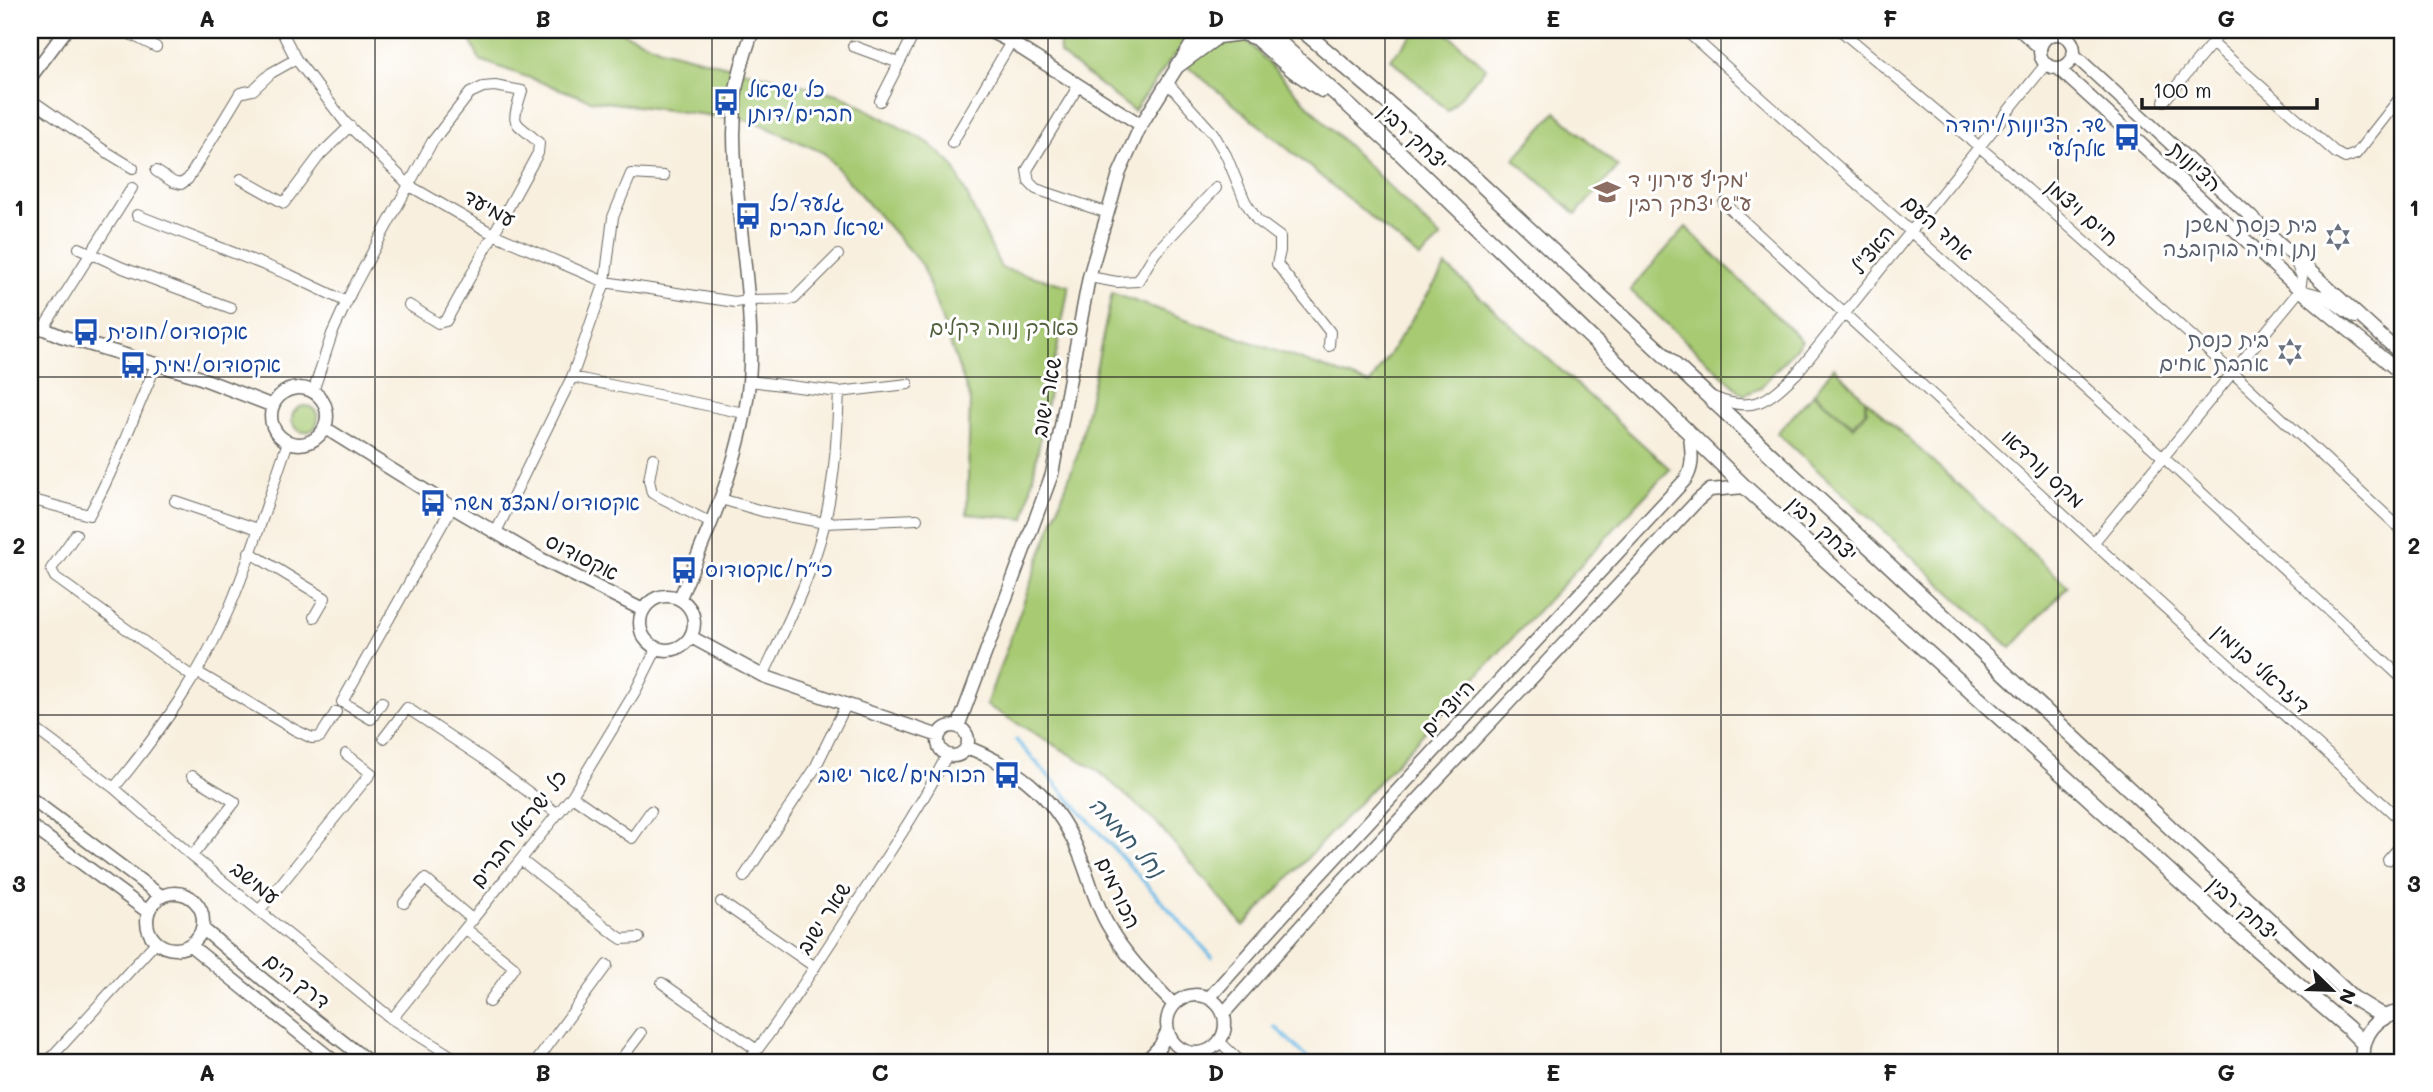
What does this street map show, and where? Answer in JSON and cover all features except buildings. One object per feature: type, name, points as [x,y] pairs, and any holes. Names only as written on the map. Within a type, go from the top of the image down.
[{"type":"main road","name":"יצחק רבין","points":[[1266,30],[1745,488],[2364,1044]]},
{"type":"main road","name":"יצחק רבין","points":[[1302,30],[1454,159],[2353,998],[2384,1017]]},
{"type":"main road","points":[[1177,66],[1218,36],[1242,33],[1256,38],[1311,83],[1341,99]]},
{"type":"main road","points":[[2363,1062],[2364,1044],[2373,1025],[2384,1017],[2403,1013]]},
{"type":"street","points":[[30,78],[66,30]]},
{"type":"street","points":[[122,30],[156,47]]},
{"type":"street","name":"עמיעד","points":[[281,30],[296,58],[350,126],[410,186],[493,234],[605,282],[735,302],[794,299],[838,255]]},
{"type":"street","points":[[680,598],[736,455],[749,381],[749,300],[734,167],[735,108],[740,70],[753,30]]},
{"type":"street","points":[[880,101],[916,30]]},
{"type":"street","points":[[987,30],[1011,42],[1140,125]]},
{"type":"street","name":"שאר ישוב","points":[[958,727],[1052,474],[1089,277],[1119,174],[1140,125],[1196,35],[1205,30]]},
{"type":"street","name":"אחד העם","points":[[1685,30],[1913,231],[2403,679]]},
{"type":"street","name":"חיים ויצמן","points":[[1840,30],[1980,148],[2232,372],[2403,531]]},
{"type":"street","points":[[2020,30],[2039,47]]},
{"type":"street","points":[[2164,101],[2222,30]]},
{"type":"street","points":[[2047,32],[2072,34],[2073,54],[2068,64],[2052,66],[2040,57],[2039,47],[2047,32]]},
{"type":"street","points":[[952,143],[1011,42]]},
{"type":"street","points":[[2212,43],[2336,153],[2345,158],[2356,154],[2403,94]]},
{"type":"street","points":[[853,46],[900,62]]},
{"type":"street","name":"הציונות","points":[[2073,54],[2403,356]]},
{"type":"street","points":[[156,171],[173,182],[181,184],[188,179],[240,93],[253,90],[271,73],[296,58]]},
{"type":"street","name":"האצ\"ל","points":[[1702,390],[1722,401],[1738,405],[1762,403],[1776,393],[1796,374],[1980,148],[2052,66]]},
{"type":"street","name":"הציונות","points":[[2052,66],[2300,290],[2403,374]]},
{"type":"street","points":[[1167,82],[1213,133],[1226,155],[1245,201],[1257,220],[1280,237],[1277,264],[1330,332],[1329,346]]},
{"type":"street","points":[[1079,85],[1027,170],[1029,182],[1036,189],[1108,213]]},
{"type":"street","points":[[313,392],[332,334],[347,302],[432,142],[470,93],[483,87],[495,86],[523,91],[514,120],[540,147],[446,321],[438,323],[409,305]]},
{"type":"street","points":[[30,99],[133,168]]},
{"type":"street","points":[[241,179],[284,203],[320,155],[350,126]]},
{"type":"street","points":[[496,532],[572,377],[605,282],[613,217],[631,174],[664,176]]},
{"type":"street","points":[[43,329],[132,188]]},
{"type":"street","points":[[1089,277],[1117,282],[1138,281],[1155,253],[1216,188]]},
{"type":"street","name":"מקס נורדאו","points":[[1724,204],[2094,542]]},
{"type":"street","points":[[137,215],[290,275],[347,302]]},
{"type":"street","points":[[79,248],[231,308]]},
{"type":"street","points":[[2094,542],[2300,290],[2302,277],[2292,254]]},
{"type":"street","points":[[2300,290],[2323,296],[2374,331]]},
{"type":"street","points":[[30,323],[193,375],[273,406]]},
{"type":"street","points":[[30,499],[89,515],[109,478],[156,365]]},
{"type":"street","points":[[572,377],[744,413]]},
{"type":"street","points":[[749,381],[839,393],[908,384]]},
{"type":"street","points":[[298,388],[313,392],[325,404],[325,428],[313,441],[305,444],[282,439],[271,420],[277,399],[298,388]]},
{"type":"street","points":[[763,676],[791,614],[825,523],[836,461],[839,393]]},
{"type":"street","name":"אקסודוס","points":[[325,428],[541,559],[643,610]]},
{"type":"street","name":"היוצרים","points":[[1209,998],[1690,474],[1690,435]]},
{"type":"street","points":[[114,788],[171,716],[231,604],[288,442]]},
{"type":"street","points":[[653,458],[649,480],[652,493],[711,523]]},
{"type":"street","name":"היוצרים","points":[[1223,1014],[1317,908],[1698,500],[1710,490],[1745,488]]},
{"type":"street","points":[[721,499],[762,511],[825,523],[917,519]]},
{"type":"street","points":[[175,501],[258,529]]},
{"type":"street","points":[[382,702],[371,719],[342,702],[452,507]]},
{"type":"street","points":[[76,534],[51,569],[55,577],[195,675],[312,738],[320,737],[336,712]]},
{"type":"street","name":"דיזראלי בנימין","points":[[2094,542],[2403,822]]},
{"type":"street","points":[[249,552],[325,598],[314,617]]},
{"type":"street","points":[[659,596],[680,598],[687,604],[695,620],[691,637],[680,647],[664,650],[657,648],[643,636],[640,628],[643,610],[659,596]]},
{"type":"street","points":[[691,637],[763,676],[939,736]]},
{"type":"street","name":"כל ישראל חברים","points":[[391,1019],[572,796],[636,690],[657,648]]},
{"type":"street","points":[[744,877],[814,770],[846,705]]},
{"type":"street","points":[[384,738],[407,708],[484,759],[558,814]]},
{"type":"street","name":"עמישב","points":[[30,725],[114,788],[192,856],[391,1019],[461,1062]]},
{"type":"street","points":[[948,727],[958,727],[967,737],[967,747],[961,754],[947,754],[941,749],[939,736],[948,727]]},
{"type":"street","name":"הכורמים","points":[[967,747],[1014,770],[1034,785],[1051,805],[1067,827],[1108,926],[1129,957],[1174,1005]]},
{"type":"street","points":[[259,911],[371,773],[346,754]]},
{"type":"street","name":"שאר ישוב","points":[[748,1062],[815,967],[925,797],[947,754]]},
{"type":"street","points":[[192,776],[235,802],[192,856]]},
{"type":"street","points":[[572,796],[632,838],[651,811]]},
{"type":"street","points":[[30,797],[161,896]]},
{"type":"street","points":[[30,825],[148,912]]},
{"type":"street","points":[[2388,860],[2403,844]]},
{"type":"street","points":[[522,860],[616,935],[622,939],[639,938]]},
{"type":"street","points":[[404,903],[425,879],[473,920]]},
{"type":"street","points":[[180,893],[192,899],[202,915],[202,928],[190,945],[172,950],[156,942],[148,931],[148,912],[161,896],[180,893]]},
{"type":"street","points":[[721,902],[815,967]]},
{"type":"street","name":"דרך הים","points":[[202,928],[369,1062]]},
{"type":"street","points":[[466,929],[514,967],[489,1002]]},
{"type":"street","points":[[47,1062],[156,942]]},
{"type":"street","name":"דרך הים","points":[[190,945],[335,1062]]},
{"type":"street","points":[[536,1062],[607,965]]},
{"type":"street","points":[[662,983],[757,1050]]},
{"type":"street","points":[[1145,1062],[1160,1046],[1167,1030],[1169,1013],[1174,1005],[1194,995],[1209,998],[1223,1014],[1224,1028],[1219,1041],[1207,1050],[1192,1053],[1175,1062]]},
{"type":"street","points":[[1167,1030],[1174,1044],[1192,1053]]},
{"type":"street","points":[[627,1062],[622,1058],[641,1033]]},
{"type":"street","points":[[1219,1041],[1241,1062]]},
{"type":"green space","name":"פארק נווה דקלים","points":[[465,30],[616,30],[661,49],[841,95],[929,143],[953,165],[1001,268],[1069,286],[1025,519],[967,514],[970,399],[922,265],[824,153],[753,121],[590,100],[480,60]]},
{"type":"green space","points":[[1059,30],[1237,30],[1325,123],[1441,238],[1420,258],[1174,55],[1134,111],[1060,54]]},
{"type":"green space","points":[[1417,30],[1444,30],[1486,68],[1448,111],[1391,59]]},
{"type":"green space","points":[[1556,112],[1618,167],[1576,214],[1514,159]]},
{"type":"green space","points":[[1686,227],[1802,341],[1760,388],[1744,395],[1630,290]]},
{"type":"green space","points":[[1446,266],[1670,469],[1244,926],[1155,821],[1097,770],[986,705],[1078,453],[1112,293],[1370,384]]},
{"type":"green space","points":[[1834,367],[2068,586],[2011,648],[1777,433],[1813,394],[1854,427],[1867,412],[1865,400],[1865,412],[1853,425],[1814,393]]},
{"type":"green space","points":[[305,406],[314,410],[318,419],[314,428],[305,432],[296,428],[292,419],[296,410]]},
{"type":"waterway","name":"נחל חממה","points":[[1016,740],[1212,957]]},
{"type":"waterway","name":"נחל חממה","points":[[1275,1027],[1312,1062]]},
{"type":"place","name":"כל ישראל חברים/דותן","points":[[726,102]]},
{"type":"place","name":"שד. הציונות/יהודה אלקלעי","points":[[2127,137]]},
{"type":"place","name":"מקיף עירוני ד' ע\"ש יצחק רבין","points":[[1607,192]]},
{"type":"place","name":"גלעד/כל ישראל חברים","points":[[748,216]]},
{"type":"place","name":"בית כנסת משכן נתן וחיה בוקובזה","points":[[2338,237]]},
{"type":"place","name":"אקסודוס/חופית","points":[[86,332]]},
{"type":"place","name":"בית כנסת אהבת אחים","points":[[2290,352]]},
{"type":"place","name":"אקסודוס/ימית","points":[[133,365]]},
{"type":"place","name":"אקסודוס/מבצע משה","points":[[433,503]]},
{"type":"place","name":"כי״ח/אקסודוס","points":[[684,570]]},
{"type":"place","name":"הכורמים/שאר ישוב","points":[[1007,775]]}]
